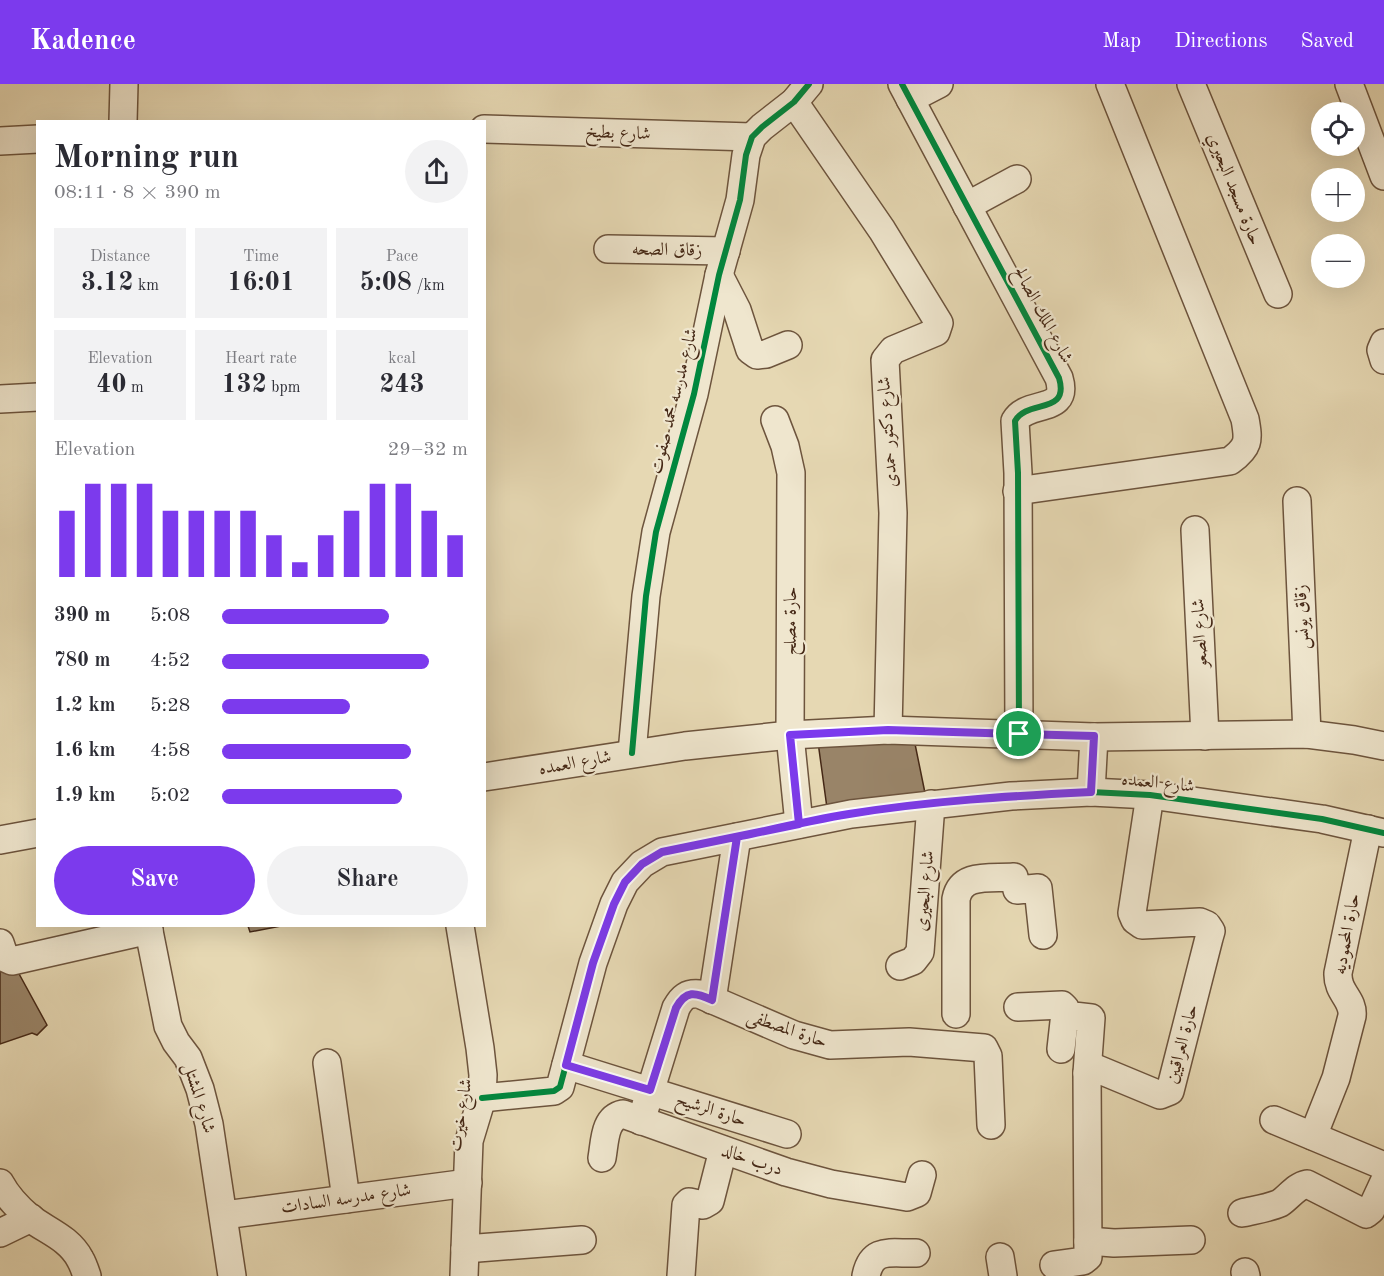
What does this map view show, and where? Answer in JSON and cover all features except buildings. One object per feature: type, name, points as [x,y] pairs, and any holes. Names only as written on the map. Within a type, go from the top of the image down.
[{"type":"street","points":[[123,120],[124,84]]},
{"type":"street","points":[[906,92],[939,84]]},
{"type":"street","points":[[1017,491],[1230,460],[1243,451],[1248,435],[1245,419],[1110,84]]},
{"type":"street","name":"حارة مسجد البحيري","points":[[1191,84],[1278,294]]},
{"type":"street","points":[[1349,84],[1384,176]]},
{"type":"street","name":"شارع الملك الصالح","points":[[906,92],[1062,387],[1059,397],[1052,404],[1025,410],[1018,414],[1015,421],[1018,456],[1019,734]]},
{"type":"street","points":[[753,137],[801,93]]},
{"type":"street","name":"شارع دكتور حمدى","points":[[801,93],[939,323],[936,332],[893,350],[885,360],[893,513],[888,730]]},
{"type":"street","name":"شارع بطيخ","points":[[486,129],[753,137]]},
{"type":"street","name":"شارع مدرسه محمد صفوت","points":[[632,753],[646,596],[656,532],[694,394],[723,263],[740,200],[746,155],[753,137]]},
{"type":"street","points":[[0,141],[36,139]]},
{"type":"street","points":[[967,206],[1017,179]]},
{"type":"street","name":"زقاق الصحه","points":[[608,249],[723,263]]},
{"type":"street","points":[[723,263],[750,350],[757,355],[765,354],[788,345]]},
{"type":"street","points":[[1384,343],[1381,350],[1384,360]]},
{"type":"street","points":[[0,399],[36,397]]},
{"type":"street","name":"حارة مصلح","points":[[775,420],[785,446],[790,473],[790,735],[799,824]]},
{"type":"street","name":"زقاق يونس","points":[[1298,501],[1307,734]]},
{"type":"street","name":"شارع الصعو","points":[[1195,530],[1205,736]]},
{"type":"street","name":"شارع العمده","points":[[486,777],[632,753],[790,735],[888,730],[1094,736],[1307,734],[1384,746]]},
{"type":"street","points":[[1091,792],[1094,736]]},
{"type":"street","name":"شارع العمده","points":[[482,1098],[557,1089],[562,1083],[593,963],[614,904],[625,882],[642,864],[662,852],[850,814],[1011,796],[1091,792],[1150,795],[1322,819],[1376,831]]},
{"type":"street","name":"حارة العراقيين","points":[[1087,1073],[1090,1069],[1095,1068],[1160,1095],[1170,1091],[1211,931],[1207,925],[1200,922],[1142,925],[1135,920],[1132,913],[1150,795]]},
{"type":"street","name":"شارع البحيرى","points":[[900,966],[918,957],[925,899],[931,804]]},
{"type":"street","name":"حارة المحموديه","points":[[1312,1136],[1336,1078],[1352,1016],[1353,1009],[1339,986],[1338,973],[1376,831]]},
{"type":"street","points":[[0,840],[36,833]]},
{"type":"street","points":[[712,1000],[737,837]]},
{"type":"street","points":[[956,1014],[956,899],[962,884],[970,880],[1015,877],[1017,890],[1039,889],[1043,935]]},
{"type":"street","points":[[925,899],[956,899]]},
{"type":"street","name":"شارع خيرت","points":[[460,927],[480,1048],[482,1098],[469,1141],[464,1276]]},
{"type":"street","points":[[1,948],[7,960],[12,961],[149,928]]},
{"type":"street","name":"شارع المشتل","points":[[149,928],[168,1026],[188,1058],[200,1089],[224,1215],[232,1276]]},
{"type":"street","name":"حارة المصطفى","points":[[641,1121],[676,1008],[681,999],[689,994],[699,994],[794,1035],[830,1045],[909,1042],[984,1048],[988,1056],[991,1125]]},
{"type":"street","points":[[1018,1007],[1062,1005],[1065,1013],[1061,1049]]},
{"type":"street","points":[[1053,1265],[1086,1260],[1088,1254],[1087,1073],[1091,1017],[1067,1016],[1065,1013]]},
{"type":"street","points":[[327,1063],[346,1199]]},
{"type":"street","name":"حارة الرشيح","points":[[566,1065],[787,1134]]},
{"type":"street","name":"درب خالد","points":[[602,1158],[610,1121],[615,1116],[623,1114],[786,1172],[831,1184],[907,1197],[917,1193],[922,1174]]},
{"type":"street","points":[[1274,1120],[1384,1166]]},
{"type":"street","points":[[681,1276],[686,1205],[689,1202],[702,1205],[710,1201],[723,1150]]},
{"type":"street","points":[[1242,1213],[1277,1204],[1306,1184],[1366,1214],[1371,1210],[1384,1182]]},
{"type":"street","points":[[0,1183],[6,1194],[31,1218],[49,1228],[80,1257],[87,1276]]},
{"type":"street","name":"شارع مدرسه السادات","points":[[224,1215],[468,1183]]},
{"type":"street","points":[[0,1233],[31,1218]]},
{"type":"street","points":[[465,1250],[582,1240]]},
{"type":"street","points":[[1088,1241],[1114,1243],[1191,1240]]},
{"type":"street","points":[[866,1276],[870,1262],[875,1256],[916,1253]]},
{"type":"cycle path","points":[[632,753],[646,596],[656,532],[694,394],[719,275],[740,200],[746,155],[752,137],[794,102],[809,84]]},
{"type":"cycle path","points":[[902,84],[1059,378],[1061,390],[1053,402],[1028,410],[1015,421],[1018,473],[1019,734]]},
{"type":"cycle path","points":[[482,1098],[554,1091],[560,1087],[593,963],[614,904],[625,882],[642,864],[662,852],[851,814],[1011,796],[1091,792],[1150,795],[1322,819],[1384,833]]},
{"type":"route","points":[[888,730],[1019,734],[1094,736],[1091,792],[1011,796],[850,814],[737,837],[712,1000],[699,994],[689,994],[681,999],[676,1008],[650,1090],[566,1065],[593,963],[614,904],[625,882],[642,864],[662,852],[799,824],[790,735],[888,730]]}]
